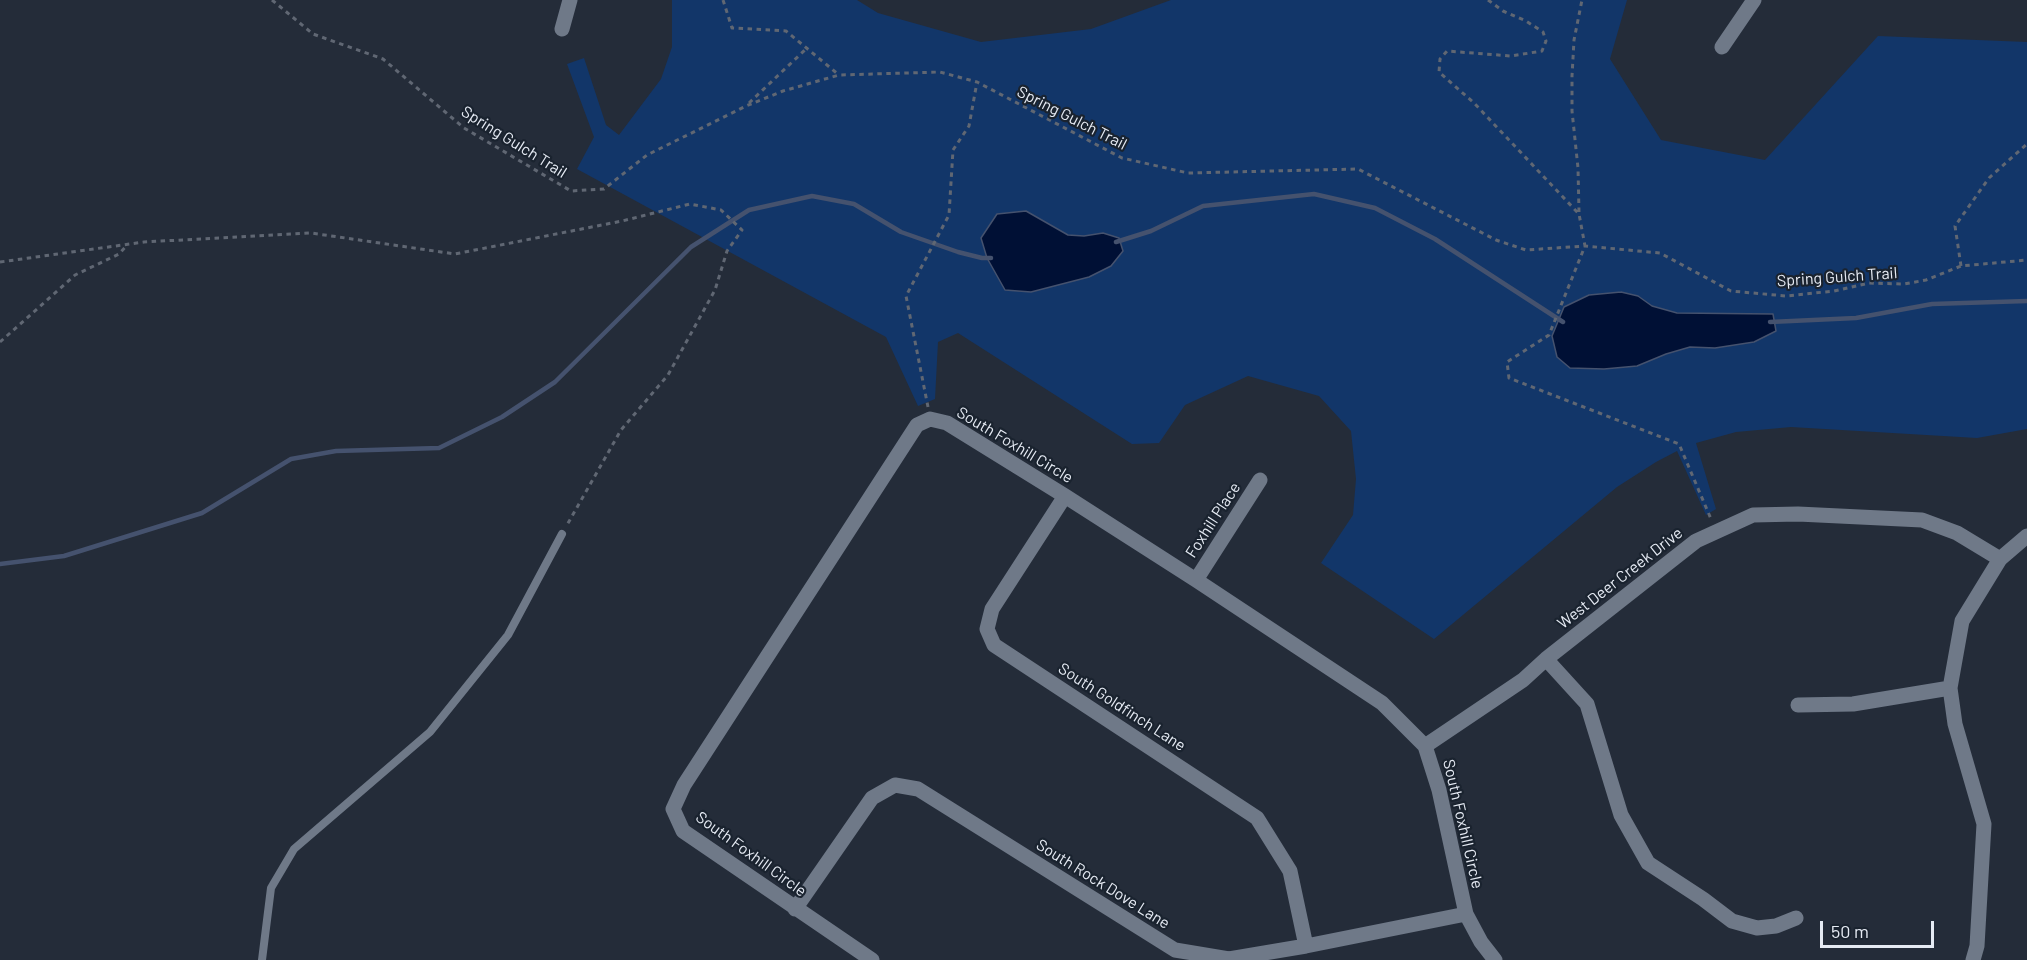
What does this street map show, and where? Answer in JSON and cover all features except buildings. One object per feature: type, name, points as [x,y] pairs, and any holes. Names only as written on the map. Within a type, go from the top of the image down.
[{"type":"street","points":[[562,29],[570,0]]},
{"type":"street","points":[[1722,47],[1754,0]]},
{"type":"street","name":"South Foxhill Circle","points":[[872,960],[683,831],[673,809],[684,785],[917,425],[930,419],[947,423],[1065,496],[1382,703],[1425,746],[1439,789],[1466,914],[1481,942],[1495,960]]},
{"type":"street","name":"Foxhill Place","points":[[1196,580],[1260,480]]},
{"type":"street","name":"South Goldfinch Lane","points":[[1065,496],[992,609],[987,628],[994,645],[1257,818],[1290,871],[1306,946]]},
{"type":"street","name":"West Deer Creek Drive","points":[[1425,746],[1523,680],[1546,659],[1696,541],[1753,515],[1798,514],[1922,520],[1957,533],[2000,559]]},
{"type":"street","points":[[1973,960],[1977,946],[1984,824],[1955,724],[1950,688],[1962,621],[2000,559],[2027,536]]},
{"type":"street","points":[[1546,659],[1587,704],[1620,815],[1648,863],[1732,921],[1757,927],[1776,926],[1796,918]]},
{"type":"street","points":[[1798,705],[1853,704],[1950,688]]},
{"type":"street","name":"South Rock Dove Lane","points":[[795,909],[872,798],[895,785],[918,789],[1175,950],[1229,959],[1466,914]]},
{"type":"lane","points":[[262,960],[271,888],[294,849],[430,732],[508,635],[562,534]]},
{"type":"path","name":"Spring Gulch Trail","points":[[272,0],[313,34],[383,59],[464,128],[571,191],[604,189],[647,155],[746,105],[783,91],[839,75],[940,72],[977,82],[1122,158],[1188,174],[1358,169],[1496,240],[1526,250],[1585,246],[1660,253],[1731,291],[1786,296],[1834,291],[1869,283],[1904,284],[1926,280],[1961,266],[2027,260]]},
{"type":"path","points":[[723,0],[732,28],[786,31],[839,75]]},
{"type":"path","points":[[1488,0],[1503,11],[1526,21],[1543,32],[1546,41],[1542,51],[1511,56],[1448,51],[1440,59],[1440,72],[1474,103],[1579,214]]},
{"type":"path","points":[[1582,0],[1575,40],[1572,111],[1578,168],[1579,214],[1585,246],[1549,335],[1507,362],[1509,378],[1679,444],[1717,532]]},
{"type":"path","points":[[746,105],[807,48]]},
{"type":"path","points":[[930,419],[906,296],[949,215],[953,150],[969,126],[977,82]]},
{"type":"path","points":[[1961,266],[1955,226],[1989,178],[2027,144]]},
{"type":"path","points":[[0,262],[128,244],[311,233],[455,254],[622,221],[690,204],[721,210],[742,230],[727,251],[715,290],[668,375],[621,430],[562,534]]},
{"type":"path","points":[[0,342],[75,275],[119,254],[128,244]]},
{"type":"shaded area","points":[[672,0],[857,0],[878,13],[981,42],[1091,29],[1171,0],[1627,0],[1610,59],[1661,140],[1765,160],[1878,36],[2027,42],[2027,429],[1977,438],[1791,427],[1736,432],[1696,443],[1716,509],[1706,515],[1677,451],[1617,487],[1434,639],[1321,563],[1353,515],[1356,479],[1351,431],[1319,396],[1248,376],[1185,405],[1159,443],[1132,444],[958,333],[938,342],[935,399],[918,406],[886,337],[577,169],[594,137],[567,64],[584,58],[606,125],[619,135],[661,79],[672,47]]},
{"type":"shaded area","points":[[1026,211],[1068,235],[1084,236],[1103,233],[1119,238],[1123,251],[1111,266],[1089,277],[1031,292],[1005,290],[987,258],[981,238],[997,214]]},
{"type":"shaded area","points":[[1621,292],[1638,296],[1652,306],[1677,313],[1773,314],[1776,331],[1754,342],[1715,348],[1690,347],[1637,366],[1604,369],[1570,368],[1557,357],[1552,336],[1564,307],[1589,295]]},
{"type":"waterway","points":[[1116,242],[1151,231],[1203,206],[1314,194],[1375,208],[1435,239],[1563,322]]},
{"type":"waterway","points":[[0,564],[64,556],[202,513],[291,459],[336,451],[439,448],[502,417],[555,382],[691,247],[749,210],[812,196],[854,204],[901,232],[958,252],[991,258]]},
{"type":"waterway","points":[[1770,322],[1856,318],[1932,304],[2027,301]]}]
